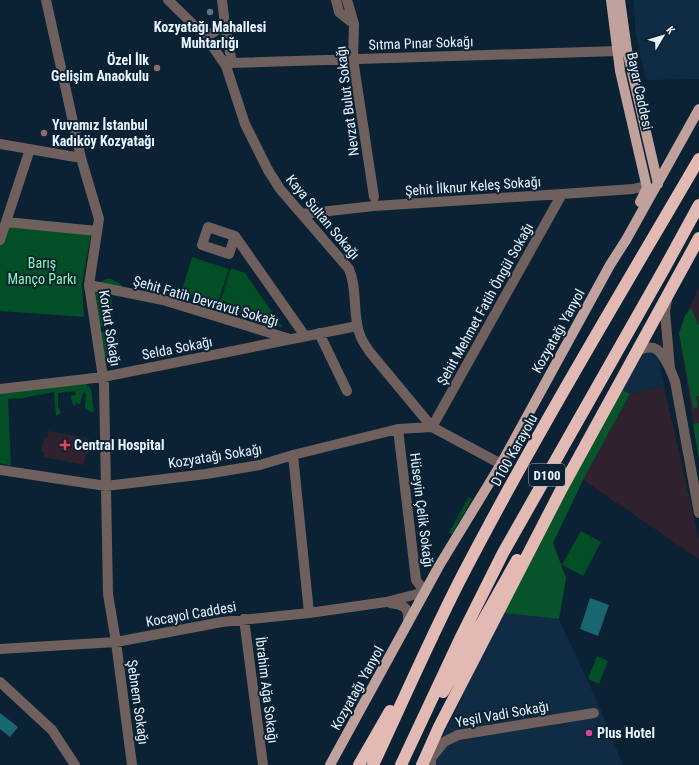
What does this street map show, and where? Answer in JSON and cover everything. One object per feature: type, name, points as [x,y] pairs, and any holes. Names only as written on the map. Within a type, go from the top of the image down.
[{"type":"highway","name":"D100 Karayolu","points":[[372,765],[423,655],[460,581],[549,416],[699,159]]},
{"type":"highway","name":"D100","points":[[401,765],[460,638],[503,553],[699,205]]},
{"type":"highway","name":"D100","points":[[428,761],[439,727],[562,488],[699,238]]},
{"type":"highway","points":[[407,751],[442,696],[471,640],[528,541],[562,488]]},
{"type":"highway","points":[[360,765],[423,655]]},
{"type":"main road","name":"Bayar Caddesi","points":[[611,0],[617,51],[646,186]]},
{"type":"main road","name":"Bayar Caddesi","points":[[620,0],[627,50],[658,184]]},
{"type":"main road","name":"Kozyatağı Yanyol","points":[[330,765],[439,566],[501,464],[610,265],[624,245],[699,109]]},
{"type":"main road","points":[[610,265],[617,244],[645,192],[646,186],[658,184]]},
{"type":"street","name":"Korkut Sokağı","points":[[46,0],[81,158],[99,219],[89,285],[103,377],[108,594],[116,642]]},
{"type":"street","name":"Kaya Sultan Sokağı","points":[[168,0],[206,37],[229,65],[245,124],[268,170],[280,189],[349,269],[353,279],[357,326],[369,352],[432,427],[501,464]]},
{"type":"street","points":[[222,0],[229,65]]},
{"type":"street","points":[[336,0],[340,12],[354,24]]},
{"type":"street","name":"Nevzat Bulut Sokağı","points":[[347,0],[354,24],[353,59],[374,197]]},
{"type":"street","points":[[206,37],[225,25]]},
{"type":"street","name":"Sıtma Pınar Sokağı","points":[[229,65],[353,59],[617,51]]},
{"type":"street","points":[[0,144],[81,158]]},
{"type":"street","points":[[0,240],[30,149]]},
{"type":"street","name":"Şehit İlknur Keleş Sokağı","points":[[302,214],[374,206],[633,189],[646,186]]},
{"type":"street","name":"Şehit Mehmet Fatih Öngül Sokağı","points":[[432,427],[562,194]]},
{"type":"street","points":[[6,222],[97,231]]},
{"type":"street","points":[[235,236],[305,336]]},
{"type":"street","name":"Şehit Fatih Devravut Sokağı","points":[[89,285],[163,300],[292,340]]},
{"type":"street","points":[[668,293],[665,312],[670,369]]},
{"type":"street","name":"Selda Sokağı","points":[[0,389],[103,377],[357,326]]},
{"type":"street","points":[[319,333],[347,391]]},
{"type":"street","points":[[637,351],[645,347],[660,350],[670,369],[674,381],[699,513]]},
{"type":"street","name":"Kozyatağı Sokağı","points":[[0,470],[106,486],[206,474],[260,465],[293,455],[398,429],[432,427]]},
{"type":"street","name":"Hüseyin Çelik Sokağı","points":[[398,429],[416,580],[425,592]]},
{"type":"street","points":[[293,455],[309,613]]},
{"type":"street","name":"Kocayol Caddesi","points":[[2,651],[116,642],[222,622],[309,613],[386,602],[425,592]]},
{"type":"street","name":"Kocayol Caddesi","points":[[386,602],[401,604],[406,608],[408,623]]},
{"type":"street","name":"İbrahim Ağa Sokağı","points":[[244,619],[263,765]]},
{"type":"street","name":"Şebnem Sokağı","points":[[116,642],[132,765]]},
{"type":"street","points":[[0,682],[52,730],[75,765]]},
{"type":"street","name":"Yeşil Vadi Sokağı","points":[[428,761],[444,742],[458,735],[473,731],[594,713]]},
{"type":"shaded area","points":[[634,0],[699,0],[699,79],[646,80],[635,31]]},
{"type":"shaded area","points":[[699,287],[699,459],[679,333],[685,316]]},
{"type":"shaded area","points":[[691,308],[699,326],[699,396],[696,397],[698,407],[693,408],[679,333],[685,316]]},
{"type":"shaded area","points":[[640,353],[658,353],[664,386],[630,394],[620,389]]},
{"type":"shaded area","points":[[664,386],[699,541],[699,559],[583,480],[630,394]]},
{"type":"shaded area","points":[[620,389],[630,394],[583,480],[553,543],[566,578],[559,619],[503,613]]},
{"type":"shaded area","points":[[699,423],[699,459],[693,424]]},
{"type":"shaded area","name":"Central Hospital","points":[[48,431],[89,438],[84,465],[43,457],[44,453],[41,452],[44,437],[47,438]]},
{"type":"shaded area","points":[[590,598],[609,605],[598,636],[580,629]]},
{"type":"shaded area","points":[[503,613],[559,619],[600,708],[623,765],[429,765]]},
{"type":"shaded area","points":[[0,713],[18,727],[10,737],[0,729]]},
{"type":"green space","name":"Barış Manço Parkı","points":[[7,227],[91,234],[82,285],[84,317],[0,311],[0,245],[2,245]]},
{"type":"green space","points":[[192,257],[229,269],[217,305],[181,293]]},
{"type":"green space","points":[[231,268],[245,273],[283,328],[219,306]]},
{"type":"green space","points":[[106,279],[111,279],[122,285],[121,288],[111,293],[113,326],[100,327],[95,285]]},
{"type":"green space","points":[[113,331],[114,349],[120,357],[105,359],[103,356],[100,332]]},
{"type":"green space","points":[[85,383],[91,389],[94,412],[91,412],[85,408],[86,393],[83,392],[80,404],[76,401],[74,406],[71,396],[76,395],[75,391],[58,393],[58,407],[61,412],[56,416],[54,392],[26,398],[8,399],[11,466],[0,463],[0,392]]},
{"type":"green space","points":[[469,497],[472,499],[452,534],[449,533]]},
{"type":"green space","points":[[581,531],[601,542],[583,576],[562,565]]},
{"type":"green space","points":[[597,656],[608,661],[599,684],[588,679]]},
{"type":"place","name":"Kozyatağı Mahallesi Muhtarlığı","points":[[210,12]]},
{"type":"place","name":"Özel İlk Gelişim Anaokulu","points":[[157,68]]},
{"type":"place","name":"Yuvamız İstanbul Kadıköy Kozyatağı","points":[[44,133]]},
{"type":"place","name":"Central Hospital","points":[[65,445]]},
{"type":"place","name":"Plus Hotel","points":[[589,733]]}]
